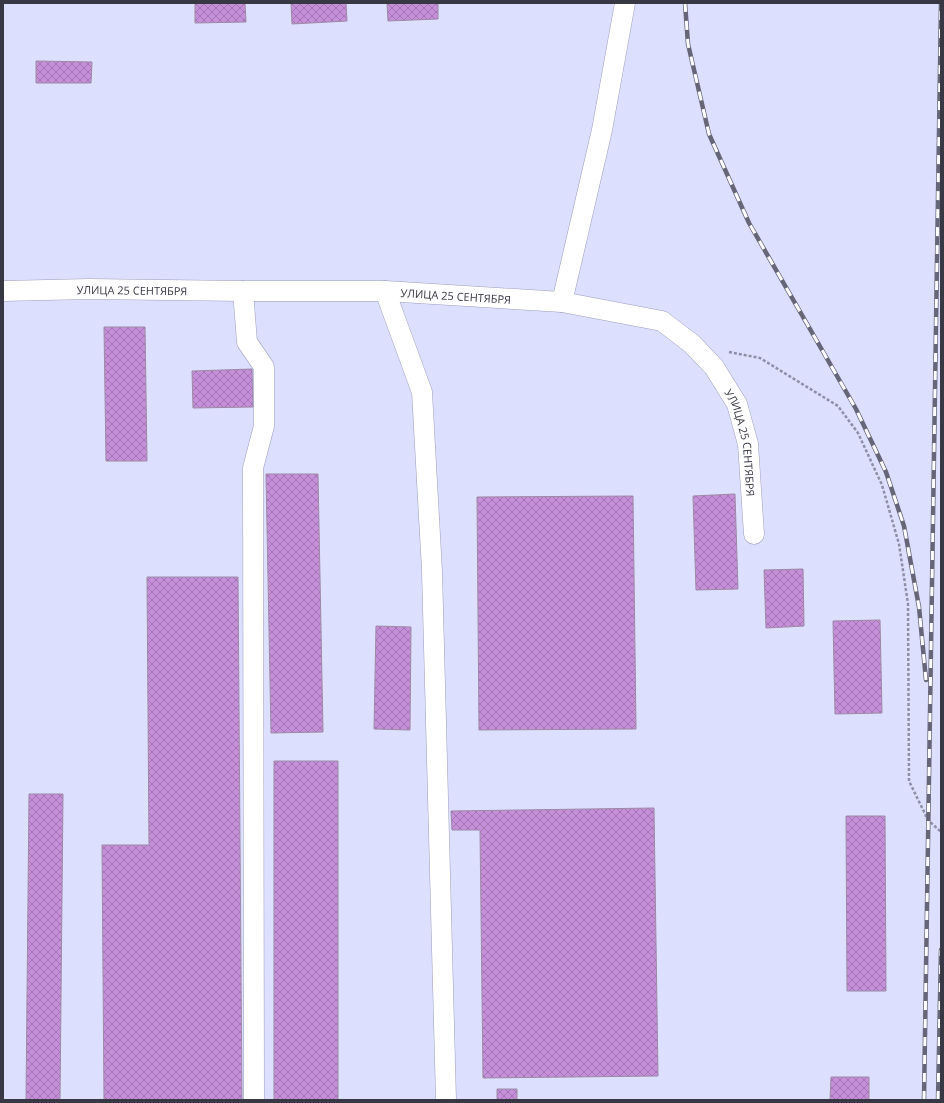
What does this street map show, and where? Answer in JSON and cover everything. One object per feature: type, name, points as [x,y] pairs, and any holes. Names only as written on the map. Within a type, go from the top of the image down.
[{"type":"street","points":[[562,302],[602,130],[625,3]]},
{"type":"street","name":"УЛИЦА 25 СЕНТЯБРЯ","points":[[3,290],[89,289],[385,291],[562,302],[662,321],[692,344],[714,367],[737,404],[748,444],[754,534]]},
{"type":"street","points":[[243,291],[246,342],[264,367],[264,426],[254,468],[254,1100]]},
{"type":"street","points":[[385,291],[422,392],[432,571],[446,1100]]},
{"type":"path","points":[[692,344],[760,358],[838,406],[858,434],[884,493],[899,544],[908,604],[909,781],[928,820],[941,832]]},
{"type":"building","points":[[195,3],[245,3],[246,22],[195,23]]},
{"type":"building","points":[[291,3],[346,3],[347,21],[292,24]]},
{"type":"building","points":[[387,3],[438,3],[438,19],[388,21]]},
{"type":"building","points":[[36,61],[92,62],[91,83],[36,83]]},
{"type":"building","points":[[104,327],[145,327],[147,461],[106,461]]},
{"type":"building","points":[[252,369],[253,407],[193,408],[192,371]]},
{"type":"building","points":[[266,474],[318,474],[323,732],[271,733]]},
{"type":"building","points":[[735,494],[738,589],[696,590],[693,496]]},
{"type":"building","points":[[633,496],[636,729],[479,730],[477,497]]},
{"type":"building","points":[[803,569],[804,626],[766,628],[764,570]]},
{"type":"building","points":[[147,577],[238,577],[242,1100],[104,1100],[102,845],[149,845]]},
{"type":"building","points":[[880,620],[882,713],[835,714],[833,621]]},
{"type":"building","points":[[376,626],[411,627],[410,730],[374,729]]},
{"type":"building","points":[[274,761],[338,761],[338,1100],[274,1100]]},
{"type":"building","points":[[29,794],[63,794],[60,1100],[26,1100]]},
{"type":"building","points":[[654,808],[658,1076],[483,1078],[480,830],[452,830],[451,811]]},
{"type":"building","points":[[846,816],[885,816],[886,991],[847,991]]},
{"type":"building","points":[[831,1077],[869,1077],[869,1100],[830,1100]]},
{"type":"building","points":[[497,1089],[517,1089],[517,1100],[497,1100]]},
{"type":"railway","points":[[685,3],[688,44],[709,134],[749,223],[856,409],[886,472],[904,526],[919,607],[926,680]]},
{"type":"railway","points":[[924,1100],[941,3]]},
{"type":"railway","points":[[938,1100],[941,950]]}]
